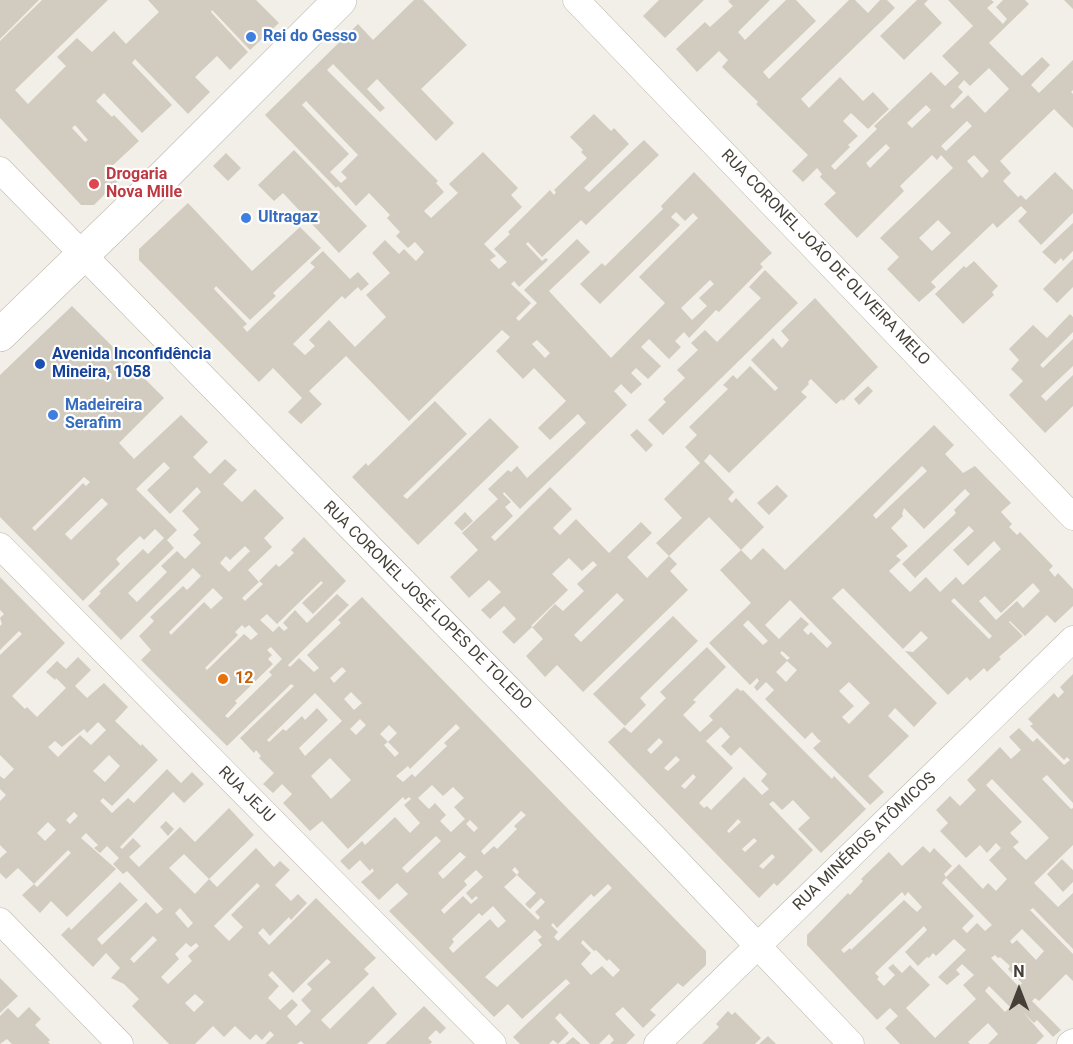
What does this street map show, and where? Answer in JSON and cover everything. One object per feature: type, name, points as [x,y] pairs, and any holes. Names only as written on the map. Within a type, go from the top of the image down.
[{"type":"street","points":[[0,335],[340,0]]},
{"type":"street","name":"RUA CORONEL JOÃO DE OLIVEIRA MELO","points":[[576,0],[1073,517]]},
{"type":"street","name":"RUA CORONEL JOSÉ LOPES DE TOLEDO","points":[[0,170],[654,837],[851,1044]]},
{"type":"street","name":"RUA JEJU","points":[[0,546],[493,1044]]},
{"type":"street","name":"RUA MINÉRIOS ATÔMICOS","points":[[657,1044],[1073,639]]},
{"type":"street","points":[[0,921],[120,1044]]},
{"type":"building","points":[[0,0],[39,0],[0,39]]},
{"type":"building","points":[[42,0],[108,0],[15,90],[28,104],[66,66],[57,57],[77,38],[92,52],[114,31],[126,44],[159,12],[148,0],[256,0],[279,23],[250,50],[212,10],[211,12],[248,52],[230,70],[217,56],[195,77],[210,92],[188,114],[135,59],[132,63],[172,105],[142,133],[104,93],[96,101],[112,117],[114,115],[139,141],[110,168],[120,179],[94,205],[81,205],[0,118],[0,41]],"holes":[[[75,125],[88,140],[85,142],[72,128]]]},
{"type":"building","points":[[414,0],[423,0],[467,45],[421,89],[454,123],[436,141],[377,79],[367,89],[385,108],[380,112],[333,64],[327,70],[438,181],[436,183],[444,192],[424,211],[431,218],[458,193],[449,184],[483,152],[518,188],[511,195],[522,207],[484,244],[496,256],[490,260],[499,269],[507,262],[494,249],[550,190],[554,195],[556,192],[554,190],[587,158],[581,152],[583,150],[570,137],[594,114],[611,131],[614,128],[629,144],[584,188],[589,192],[644,140],[659,155],[586,225],[581,220],[542,257],[528,242],[526,244],[542,261],[546,258],[548,260],[519,287],[514,281],[511,284],[531,303],[516,318],[519,321],[537,303],[524,290],[577,239],[590,252],[549,291],[611,358],[665,303],[639,277],[698,218],[693,213],[685,221],[676,212],[671,217],[680,225],[600,304],[580,284],[602,263],[605,266],[663,209],[661,206],[694,172],[772,253],[760,264],[763,267],[719,312],[716,310],[689,338],[684,332],[675,341],[681,347],[669,359],[649,339],[641,347],[661,366],[648,379],[636,368],[631,373],[642,384],[631,394],[621,384],[614,391],[627,405],[520,509],[504,492],[503,494],[511,502],[505,507],[513,516],[491,537],[495,541],[550,487],[572,509],[553,528],[560,535],[576,519],[609,553],[641,522],[652,533],[627,557],[647,578],[669,556],[677,564],[670,571],[688,590],[583,692],[557,665],[545,677],[526,656],[543,639],[532,627],[514,644],[502,632],[516,619],[504,606],[490,619],[481,610],[501,592],[489,580],[469,598],[450,577],[478,550],[462,533],[498,499],[488,489],[508,470],[511,472],[517,466],[527,478],[586,423],[578,414],[550,440],[538,428],[566,401],[534,368],[523,379],[496,351],[510,337],[502,330],[409,421],[346,356],[309,391],[322,404],[301,424],[288,412],[302,398],[273,368],[259,382],[139,260],[139,249],[188,203],[252,271],[300,227],[321,248],[273,293],[276,296],[250,320],[216,286],[214,289],[247,324],[243,327],[247,332],[315,267],[310,263],[323,251],[350,279],[358,272],[369,284],[361,291],[358,287],[345,299],[342,296],[293,344],[305,355],[315,346],[309,340],[329,320],[355,347],[386,317],[366,295],[390,273],[372,253],[385,240],[399,254],[404,249],[416,261],[424,252],[415,242],[408,248],[396,236],[400,232],[387,218],[390,215],[369,193],[356,206],[265,115],[358,24],[373,40]],"holes":[[[306,101],[358,155],[341,172],[347,178],[341,183],[330,172],[349,154],[302,105]],[[710,280],[714,284],[699,298],[707,306],[692,320],[681,308]],[[537,340],[550,353],[545,358],[532,344]],[[569,558],[582,571],[593,561],[597,565],[577,584],[584,591],[563,611],[555,604],[533,627],[531,626],[568,590],[552,574]],[[617,593],[624,600],[581,642],[574,635]]]},
{"type":"building","points":[[659,0],[704,0],[665,38],[643,16]]},
{"type":"building","points":[[770,0],[738,32],[745,40],[786,0],[796,0],[816,21],[763,72],[769,79],[849,0],[855,0],[868,13],[880,0],[887,0],[895,8],[801,99],[809,108],[840,77],[863,101],[873,92],[889,109],[868,129],[851,113],[843,121],[858,136],[831,166],[835,170],[877,129],[874,126],[931,72],[945,86],[959,73],[942,56],[973,26],[948,0],[991,0],[994,2],[987,8],[1003,24],[1007,19],[996,7],[1003,0],[1025,0],[1029,4],[989,43],[1022,76],[1042,57],[1050,65],[1031,85],[1039,93],[1073,60],[1073,90],[1071,92],[1073,94],[1073,128],[1054,109],[1000,161],[1011,173],[1003,181],[1018,197],[1021,195],[1026,200],[1055,172],[1073,190],[1073,213],[1041,245],[1018,221],[1027,212],[1021,206],[997,228],[993,223],[931,282],[936,287],[919,302],[887,269],[899,257],[880,238],[953,168],[941,155],[937,160],[932,155],[900,186],[904,191],[857,238],[824,204],[836,193],[820,177],[822,174],[817,168],[803,182],[792,171],[808,155],[722,67],[728,60],[719,51],[697,72],[676,49],[705,22],[710,27],[733,6],[728,1]],"holes":[[[989,68],[1009,89],[985,113],[968,95],[953,109],[950,106],[963,92],[958,87],[964,80],[970,86]],[[926,105],[931,110],[912,128],[907,123]],[[967,121],[972,126],[946,151],[941,146]],[[886,144],[890,148],[870,168],[866,163]],[[974,155],[989,171],[982,178],[967,161]],[[938,220],[951,233],[932,251],[919,238]]]},
{"type":"building","points":[[917,0],[928,0],[924,4],[942,23],[904,60],[880,36]]},
{"type":"building","points":[[1064,0],[1073,0],[1073,9]]},
{"type":"building","points":[[294,150],[367,226],[339,253],[283,193],[274,201],[258,185]]},
{"type":"building","points":[[226,153],[241,168],[228,181],[213,166]]},
{"type":"building","points":[[1073,223],[1073,251],[1063,261],[1061,258],[1055,264],[1042,252]]},
{"type":"building","points":[[1073,259],[1073,287],[1057,303],[1043,289]]},
{"type":"building","points":[[974,261],[998,286],[992,292],[994,295],[963,324],[935,294],[964,266],[966,268]]},
{"type":"building","points":[[765,270],[798,303],[663,435],[648,420],[666,402],[663,399],[685,378],[677,370],[698,350],[691,343],[705,330],[717,342],[761,298],[749,287]]},
{"type":"building","points":[[815,298],[878,367],[843,401],[842,399],[836,404],[811,379],[801,392],[807,397],[729,473],[710,454],[704,461],[734,492],[728,499],[732,503],[736,498],[764,527],[741,550],[709,517],[669,556],[656,543],[682,518],[664,499],[700,463],[685,447],[697,435],[689,427],[728,389],[723,385],[733,375],[737,379],[750,366],[775,391],[778,388],[751,360],[773,338],[782,348],[789,340],[781,331]]},
{"type":"building","points":[[72,306],[164,398],[119,443],[134,459],[181,415],[208,442],[193,457],[210,474],[225,459],[237,470],[223,484],[242,502],[255,489],[284,518],[264,538],[272,547],[248,570],[259,582],[242,598],[245,601],[263,584],[259,581],[276,564],[279,567],[294,553],[291,550],[304,537],[346,581],[313,614],[302,603],[323,583],[321,581],[277,624],[267,614],[260,620],[273,632],[279,626],[284,631],[288,628],[283,623],[295,610],[307,623],[337,594],[349,605],[288,665],[290,667],[299,658],[314,672],[319,668],[307,655],[341,623],[338,620],[362,597],[706,951],[706,965],[683,987],[678,983],[650,1010],[656,1015],[643,1028],[623,1007],[615,1014],[635,1035],[626,1044],[610,1044],[614,1040],[609,1034],[599,1044],[590,1044],[560,1013],[555,1018],[569,1033],[558,1044],[553,1040],[549,1044],[520,1044],[513,1037],[570,983],[566,979],[522,1019],[508,1004],[494,1017],[389,911],[408,894],[397,883],[379,900],[361,882],[374,871],[372,868],[370,871],[360,860],[349,870],[340,861],[362,841],[365,845],[395,817],[410,833],[420,823],[404,805],[411,799],[409,797],[405,800],[403,797],[348,849],[322,821],[310,831],[283,803],[292,794],[282,784],[273,793],[263,784],[274,773],[259,758],[261,756],[256,750],[254,753],[240,738],[294,686],[291,684],[227,746],[141,660],[151,650],[139,636],[154,621],[150,617],[183,586],[187,590],[201,576],[193,568],[121,640],[88,606],[101,593],[99,592],[143,549],[148,554],[164,538],[155,529],[144,540],[140,536],[116,559],[120,564],[83,601],[0,517],[0,375]],"holes":[[[164,462],[170,468],[147,490],[170,514],[197,487],[201,492],[182,511],[199,529],[193,535],[201,543],[185,559],[177,551],[161,566],[167,572],[137,602],[128,593],[174,548],[167,540],[177,530],[136,489]],[[84,477],[90,482],[86,486],[83,483],[35,531],[32,528]],[[102,498],[108,504],[71,540],[65,534]],[[245,546],[250,551],[229,572],[220,563],[226,556],[230,560]],[[213,588],[223,598],[211,609],[204,602],[171,635],[169,632]],[[242,625],[245,628],[249,625],[258,634],[251,640],[244,634],[207,670],[205,668],[238,635],[235,632]],[[271,647],[282,659],[269,672],[272,675],[228,718],[225,716],[237,703],[235,701],[273,664],[268,659],[272,655],[267,650]],[[342,667],[346,671],[334,683],[330,678]],[[351,692],[362,703],[354,710],[344,699]],[[315,693],[342,721],[305,756],[299,748],[328,720],[317,708],[305,720],[302,716],[286,731],[283,729],[269,742],[267,740]],[[360,719],[366,725],[356,735],[350,729]],[[456,724],[460,728],[444,743],[447,746],[415,777],[412,774],[403,782],[396,776],[408,766],[410,769]],[[389,725],[397,733],[388,742],[380,734]],[[388,742],[399,753],[395,757],[384,745]],[[330,758],[351,780],[331,799],[311,776]],[[432,785],[443,796],[453,787],[464,798],[454,807],[465,819],[451,832],[440,821],[446,815],[435,803],[429,809],[418,798]],[[521,811],[526,815],[514,826],[517,829],[497,849],[494,846],[484,855],[481,851]],[[470,820],[478,828],[474,832],[466,824]],[[436,836],[441,841],[407,873],[402,868]],[[460,852],[466,857],[443,879],[438,873]],[[515,867],[519,872],[517,875],[512,870]],[[476,870],[483,877],[466,893],[472,900],[476,896],[478,898],[471,904],[463,896],[444,914],[441,910],[467,885],[464,881]],[[517,875],[536,893],[525,904],[530,909],[541,898],[545,902],[535,912],[540,917],[538,920],[504,887]],[[608,884],[612,888],[558,941],[554,937],[558,932],[551,925],[553,923],[557,928],[591,894],[594,897]],[[493,906],[506,921],[498,928],[490,919],[453,953],[449,948],[454,942],[452,939],[479,913],[482,916]],[[535,930],[542,937],[538,940],[542,945],[497,987],[485,977]],[[583,940],[620,970],[613,977],[602,966],[591,975],[581,964],[591,953],[581,943]]]},
{"type":"building","points":[[1070,314],[1073,317],[1073,332],[1040,365],[1043,368],[1073,339],[1073,366],[1041,396],[1046,401],[1073,375],[1073,406],[1045,433],[1009,395],[1023,381],[1011,369],[1019,360],[1009,349],[1033,325],[1047,338]]},
{"type":"building","points":[[868,386],[873,391],[859,405],[854,399]]},
{"type":"building","points":[[435,401],[467,434],[403,496],[407,499],[490,418],[519,447],[418,545],[352,477],[366,463],[368,466]]},
{"type":"building","points":[[934,425],[954,445],[945,454],[963,473],[975,466],[1011,503],[1001,512],[1012,524],[1009,527],[1017,535],[1020,532],[1053,566],[1049,570],[1055,577],[1058,573],[1073,589],[1073,606],[1055,623],[1047,615],[1025,636],[1010,621],[1023,636],[999,657],[1001,659],[987,672],[984,668],[970,681],[967,677],[948,695],[905,651],[913,652],[928,638],[921,631],[903,649],[843,588],[832,598],[937,703],[914,727],[895,708],[888,716],[909,736],[868,776],[884,792],[870,805],[813,748],[821,741],[812,732],[805,739],[765,699],[774,690],[766,682],[757,691],[754,687],[759,681],[757,678],[750,685],[709,643],[751,603],[720,570],[741,550],[751,560],[763,548],[785,570]],"holes":[[[922,466],[927,471],[876,519],[873,515]],[[965,489],[970,494],[954,510],[956,513],[902,564],[915,578],[969,526],[974,531],[953,550],[968,566],[994,541],[1001,549],[963,585],[956,577],[940,592],[926,577],[910,592],[889,571],[901,560],[896,556],[908,546],[891,528],[903,516],[904,508],[924,529]],[[1033,583],[1040,591],[1023,608],[1017,601],[996,620],[979,601],[985,596],[1001,613]],[[954,598],[992,636],[989,639],[951,601]],[[790,600],[832,643],[827,648],[811,632],[808,635],[803,630],[809,624],[801,617],[779,639],[765,625]],[[748,620],[768,641],[763,645],[743,625]],[[782,651],[790,658],[787,660],[780,653]],[[787,661],[797,670],[786,682],[776,672]],[[849,682],[870,703],[849,724],[842,717],[854,706],[839,691]]]},
{"type":"building","points":[[637,429],[653,445],[646,452],[630,435]]},
{"type":"building","points":[[777,485],[788,496],[769,515],[757,503]]},
{"type":"building","points":[[465,512],[473,521],[462,531],[454,523]]},
{"type":"building","points":[[0,577],[65,643],[12,696],[25,709],[27,707],[37,717],[66,688],[46,672],[57,661],[66,669],[78,657],[91,670],[75,686],[87,698],[104,683],[128,707],[115,721],[158,760],[112,806],[103,798],[100,801],[112,813],[128,798],[134,803],[167,769],[181,783],[192,772],[204,784],[184,803],[173,792],[120,847],[122,849],[133,838],[141,846],[129,857],[139,867],[180,827],[195,842],[229,808],[254,835],[209,879],[217,887],[256,848],[274,867],[280,861],[290,870],[275,885],[291,901],[298,894],[307,903],[291,920],[289,917],[270,936],[263,928],[258,933],[269,945],[316,898],[376,958],[364,969],[369,974],[321,1020],[330,1029],[373,986],[397,1014],[367,1044],[304,1044],[301,1041],[297,1044],[265,1044],[274,1035],[270,1031],[262,1040],[256,1034],[250,1040],[235,1026],[224,1037],[213,1026],[195,1044],[169,1044],[132,1006],[139,999],[124,984],[111,978],[120,968],[106,953],[93,967],[61,935],[69,927],[71,930],[120,882],[138,900],[97,939],[102,945],[146,902],[157,914],[163,909],[127,871],[123,874],[113,864],[119,858],[107,846],[100,853],[94,848],[98,845],[86,833],[81,838],[116,869],[67,917],[51,901],[40,913],[22,895],[34,884],[18,868],[6,879],[0,873],[0,858],[7,852],[0,845],[0,801],[6,795],[0,789],[0,776],[4,779],[14,769],[0,755],[0,655],[22,634],[19,631],[0,650],[0,626],[2,624],[0,618],[4,614],[0,610]],"holes":[[[98,722],[106,730],[91,745],[80,735],[58,757],[48,747],[55,741],[62,747],[84,729],[87,733]],[[109,755],[120,766],[105,782],[93,771]],[[74,812],[78,816],[70,824],[66,820]],[[48,822],[56,830],[45,841],[37,833]],[[68,850],[71,853],[37,887],[34,884]],[[184,854],[209,879],[195,894],[169,868]],[[257,883],[260,886],[231,915],[243,927],[229,941],[214,926]],[[180,908],[193,923],[188,928],[175,913]],[[153,936],[157,940],[134,963],[130,959]],[[186,943],[191,947],[196,943],[199,946],[188,956],[192,961],[168,984],[161,977],[179,959],[175,954]],[[327,959],[331,962],[307,984],[312,989],[301,1000],[311,1011],[296,1026],[287,1016],[298,1005],[292,999],[280,1010],[268,998],[279,986],[268,975],[272,971],[293,993]],[[195,994],[204,1002],[194,1012],[185,1003]]]},
{"type":"building","points":[[673,616],[698,641],[640,698],[646,705],[625,726],[593,694]]},
{"type":"building","points":[[707,647],[726,667],[693,700],[696,702],[683,715],[700,732],[713,720],[709,716],[737,688],[743,690],[832,779],[834,776],[866,809],[821,853],[798,829],[810,818],[793,800],[782,810],[773,801],[769,804],[813,850],[777,886],[774,883],[759,898],[608,742],[624,727],[631,733],[666,698],[660,692]],"holes":[[[721,727],[730,737],[721,746],[731,756],[740,747],[767,774],[761,781],[769,789],[762,795],[744,777],[711,810],[707,806],[704,808],[699,803],[733,768],[706,741]],[[659,738],[663,742],[651,754],[647,750]],[[676,756],[680,760],[668,771],[664,768]],[[693,774],[696,777],[685,789],[681,786]],[[738,819],[741,822],[729,833],[727,831]],[[754,838],[757,841],[745,852],[742,849]],[[772,854],[775,857],[763,869],[759,866]]]},
{"type":"building","points":[[1073,674],[1073,803],[1047,775],[1042,779],[1071,809],[1073,808],[1073,845],[1034,883],[1058,907],[1073,893],[1073,949],[1033,908],[1030,910],[1073,954],[1073,981],[1066,974],[1039,1001],[1035,998],[1032,1001],[1061,1030],[1053,1037],[1037,1020],[1034,1023],[1022,1011],[1044,1036],[1036,1044],[988,1044],[998,1034],[988,1023],[968,1042],[970,1044],[900,1044],[885,1028],[898,1016],[890,1008],[877,1020],[807,945],[807,935],[848,893],[850,895],[863,881],[861,879],[889,852],[902,866],[923,846],[930,853],[934,848],[952,866],[944,874],[946,877],[959,864],[983,889],[988,883],[996,891],[1007,879],[989,860],[1001,848],[996,843],[987,853],[980,845],[966,858],[940,831],[948,823],[936,810],[950,796],[960,806],[976,790],[967,780],[1000,747],[1011,759],[1021,750],[1009,737],[1019,728],[1033,742],[1037,738],[1064,765],[1070,760],[1067,757],[1064,760],[1030,726],[1033,724],[1028,719],[1054,693],[1058,698],[1064,692],[1060,687]],"holes":[[[992,779],[1049,838],[1026,860],[1013,847],[1019,842],[1010,833],[1022,822],[986,785]],[[946,878],[992,925],[985,931],[977,923],[967,933],[962,928],[974,916],[942,883]],[[902,892],[905,896],[908,892],[922,907],[917,912],[904,900],[851,950],[850,948],[844,953],[841,950]],[[924,926],[927,930],[905,952],[918,966],[933,953],[936,956],[954,939],[966,950],[938,977],[947,985],[960,974],[956,970],[962,964],[974,975],[963,985],[976,999],[935,1038],[906,1008],[930,985],[910,965],[902,973],[893,964],[888,968],[895,975],[884,986],[877,979],[879,977],[875,973]],[[1022,929],[1044,951],[1036,960],[1017,940],[1012,944],[1010,941]],[[995,955],[1000,957],[1010,966],[1008,969],[1022,983],[1019,987],[991,958]],[[989,986],[1010,1007],[1005,1012],[985,991]]]},
{"type":"building","points":[[166,821],[174,829],[168,836],[160,827]]},
{"type":"building","points":[[1062,859],[1073,870],[1073,882],[1063,892],[1047,874]]},
{"type":"building","points":[[0,978],[18,996],[0,1013]]},
{"type":"building","points":[[424,1006],[446,1028],[440,1034],[436,1030],[428,1038],[432,1042],[430,1044],[385,1044]]},
{"type":"building","points":[[29,1007],[41,1019],[35,1025],[50,1040],[48,1042],[50,1044],[12,1044],[7,1039],[0,1044],[0,1016],[8,1008],[18,1018]]},
{"type":"building","points":[[728,1011],[732,1015],[735,1012],[761,1038],[755,1044],[702,1044],[719,1027],[716,1024]]},
{"type":"building","points":[[768,1036],[776,1044],[759,1044]]},
{"type":"building","points":[[573,1037],[581,1044],[565,1044]]},
{"type":"place","name":"Rei do Gesso","points":[[251,37]]},
{"type":"place","name":"Drogaria Nova Mille","points":[[94,184]]},
{"type":"place","name":"Ultragaz","points":[[246,218]]},
{"type":"place","name":"Avenida Inconfidência Mineira, 1058","points":[[40,364]]},
{"type":"place","name":"Madeireira Serafim","points":[[53,415]]},
{"type":"place","name":"12","points":[[223,679]]}]
